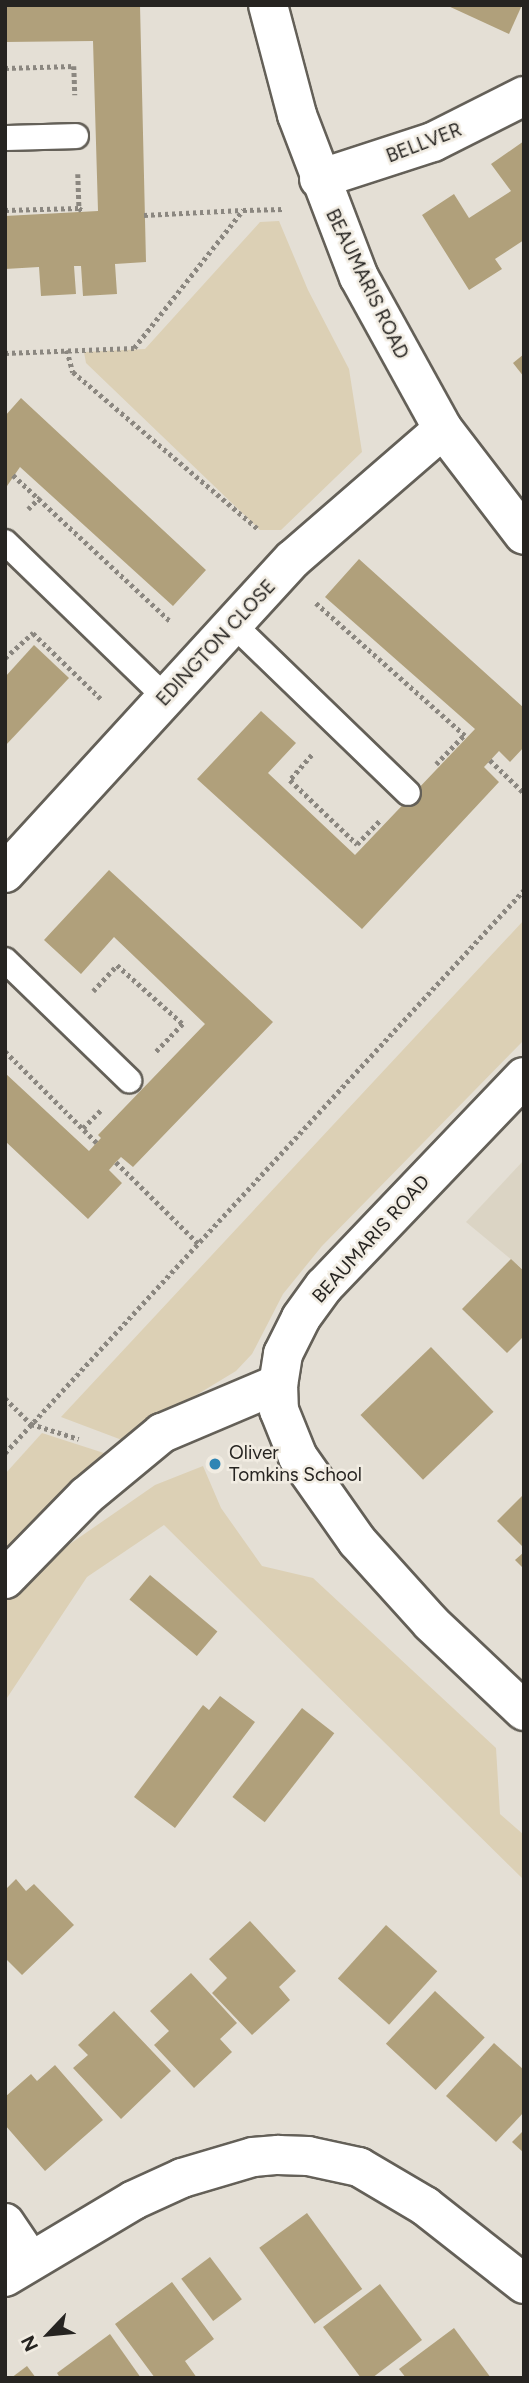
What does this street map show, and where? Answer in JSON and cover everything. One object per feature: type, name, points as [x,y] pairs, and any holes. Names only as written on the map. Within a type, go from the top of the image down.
[{"type":"street","name":"BEAUMARIS ROAD","points":[[268,5],[323,191],[363,286],[443,429],[524,536]]},
{"type":"street","name":"BELLVER","points":[[323,191],[433,142],[524,96]]},
{"type":"street","name":"EDINGTON CLOSE","points":[[5,873],[287,565],[443,429]]},
{"type":"street","name":"BEAUMARIS ROAD","points":[[524,1077],[324,1286],[301,1318],[283,1354],[278,1384],[279,1410],[298,1457],[357,1541],[431,1623],[524,1712]]},
{"type":"street","points":[[5,1579],[128,1458],[162,1433],[278,1384]]},
{"type":"street","points":[[5,2223],[18,2268],[182,2178],[253,2157],[308,2156],[359,2167],[391,2184],[524,2284]]},
{"type":"lane","points":[[5,138],[76,136]]},
{"type":"lane","points":[[5,542],[166,698]]},
{"type":"lane","points":[[233,624],[408,793]]},
{"type":"lane","points":[[5,960],[129,1080]]},
{"type":"path","points":[[144,215],[243,210],[323,191]]},
{"type":"path","points":[[5,210],[79,208],[84,212]]},
{"type":"path","points":[[5,353],[134,348],[243,210]]},
{"type":"path","points":[[67,350],[73,372],[287,565],[467,737]]},
{"type":"path","points":[[5,658],[33,633],[135,732]]},
{"type":"path","points":[[490,760],[524,793]]},
{"type":"path","points":[[5,1453],[200,1245],[524,890]]},
{"type":"path","points":[[5,1051],[97,1143]]},
{"type":"path","points":[[116,1162],[200,1245]]},
{"type":"path","points":[[5,1398],[31,1424],[117,1451],[128,1458]]},
{"type":"shaded area","points":[[279,221],[308,290],[349,369],[362,452],[281,530],[260,530],[86,363],[84,352],[145,349],[260,222]]},
{"type":"shaded area","points":[[524,920],[524,1040],[322,1246],[283,1294],[252,1354],[236,1371],[122,1440],[61,1417]]},
{"type":"shaded area","points":[[524,1160],[524,1270],[466,1222]]},
{"type":"shaded area","points":[[42,1433],[107,1454],[5,1553],[5,1474]]},
{"type":"shaded area","points":[[203,1466],[221,1508],[262,1566],[313,1578],[496,1748],[500,1814],[524,1835],[524,1880],[164,1525],[87,1577],[5,1701],[5,1602],[41,1564],[155,1485]]},
{"type":"building","points":[[5,5],[140,5],[146,262],[115,264],[117,294],[83,296],[81,266],[74,266],[76,294],[41,296],[39,267],[5,269],[5,216],[98,211],[93,41],[5,42]]},
{"type":"building","points":[[446,5],[522,5],[509,34]]},
{"type":"building","points":[[524,141],[524,240],[495,259],[502,269],[469,290],[422,215],[454,194],[469,218],[511,191],[491,164]]},
{"type":"building","points":[[524,354],[524,377],[513,363]]},
{"type":"building","points":[[21,398],[206,570],[173,606],[20,467],[5,489],[5,416]]},
{"type":"building","points":[[359,559],[524,708],[524,747],[510,762],[499,751],[484,767],[499,782],[362,929],[197,779],[261,711],[296,743],[268,773],[355,855],[475,729],[325,597]]},
{"type":"building","points":[[34,645],[69,678],[5,746],[5,677]]},
{"type":"building","points":[[109,870],[273,1022],[133,1167],[121,1157],[116,1162],[109,1170],[122,1183],[88,1219],[5,1141],[5,1073],[89,1151],[101,1138],[98,1135],[205,1024],[114,937],[81,974],[44,940]]},
{"type":"building","points":[[511,1259],[524,1271],[524,1336],[507,1353],[462,1309]]},
{"type":"building","points":[[431,1347],[494,1412],[423,1480],[361,1415]]},
{"type":"building","points":[[524,1494],[524,1548],[497,1521]]},
{"type":"building","points":[[524,1552],[524,1569],[515,1560]]},
{"type":"building","points":[[150,1575],[217,1632],[197,1656],[129,1600]]},
{"type":"building","points":[[220,1696],[255,1722],[175,1828],[134,1797],[203,1705],[209,1710]]},
{"type":"building","points":[[302,1708],[334,1733],[265,1822],[232,1797]]},
{"type":"building","points":[[16,1879],[26,1891],[34,1884],[74,1925],[22,1975],[5,1958],[5,1890]]},
{"type":"building","points":[[250,1921],[296,1971],[279,1987],[290,2000],[252,2035],[212,1993],[227,1978],[209,1959]]},
{"type":"building","points":[[386,1925],[437,1971],[389,2025],[338,1979]]},
{"type":"building","points":[[191,1973],[237,2023],[220,2039],[232,2052],[194,2088],[154,2045],[169,2031],[150,2011]]},
{"type":"building","points":[[435,1991],[485,2037],[436,2090],[386,2044]]},
{"type":"building","points":[[114,2011],[171,2071],[121,2119],[73,2068],[88,2055],[78,2045]]},
{"type":"building","points":[[494,2043],[524,2070],[524,2112],[496,2142],[446,2096]]},
{"type":"building","points":[[55,2065],[103,2120],[45,2171],[5,2125],[5,2097],[31,2074],[37,2081]]},
{"type":"building","points":[[524,2130],[524,2153],[512,2142]]},
{"type":"building","points":[[307,2213],[362,2289],[315,2324],[259,2248]]},
{"type":"building","points":[[210,2257],[242,2299],[213,2321],[181,2279]]},
{"type":"building","points":[[172,2282],[214,2339],[185,2361],[197,2378],[155,2378],[115,2324]]},
{"type":"building","points":[[380,2284],[422,2340],[372,2378],[361,2378],[323,2327]]},
{"type":"building","points":[[454,2328],[491,2378],[406,2378],[399,2369]]},
{"type":"building","points":[[110,2334],[141,2378],[60,2378],[57,2373]]},
{"type":"building","points":[[27,2366],[36,2378],[11,2378]]},
{"type":"place","name":"Oliver Tomkins School","points":[[215,1464]]}]
